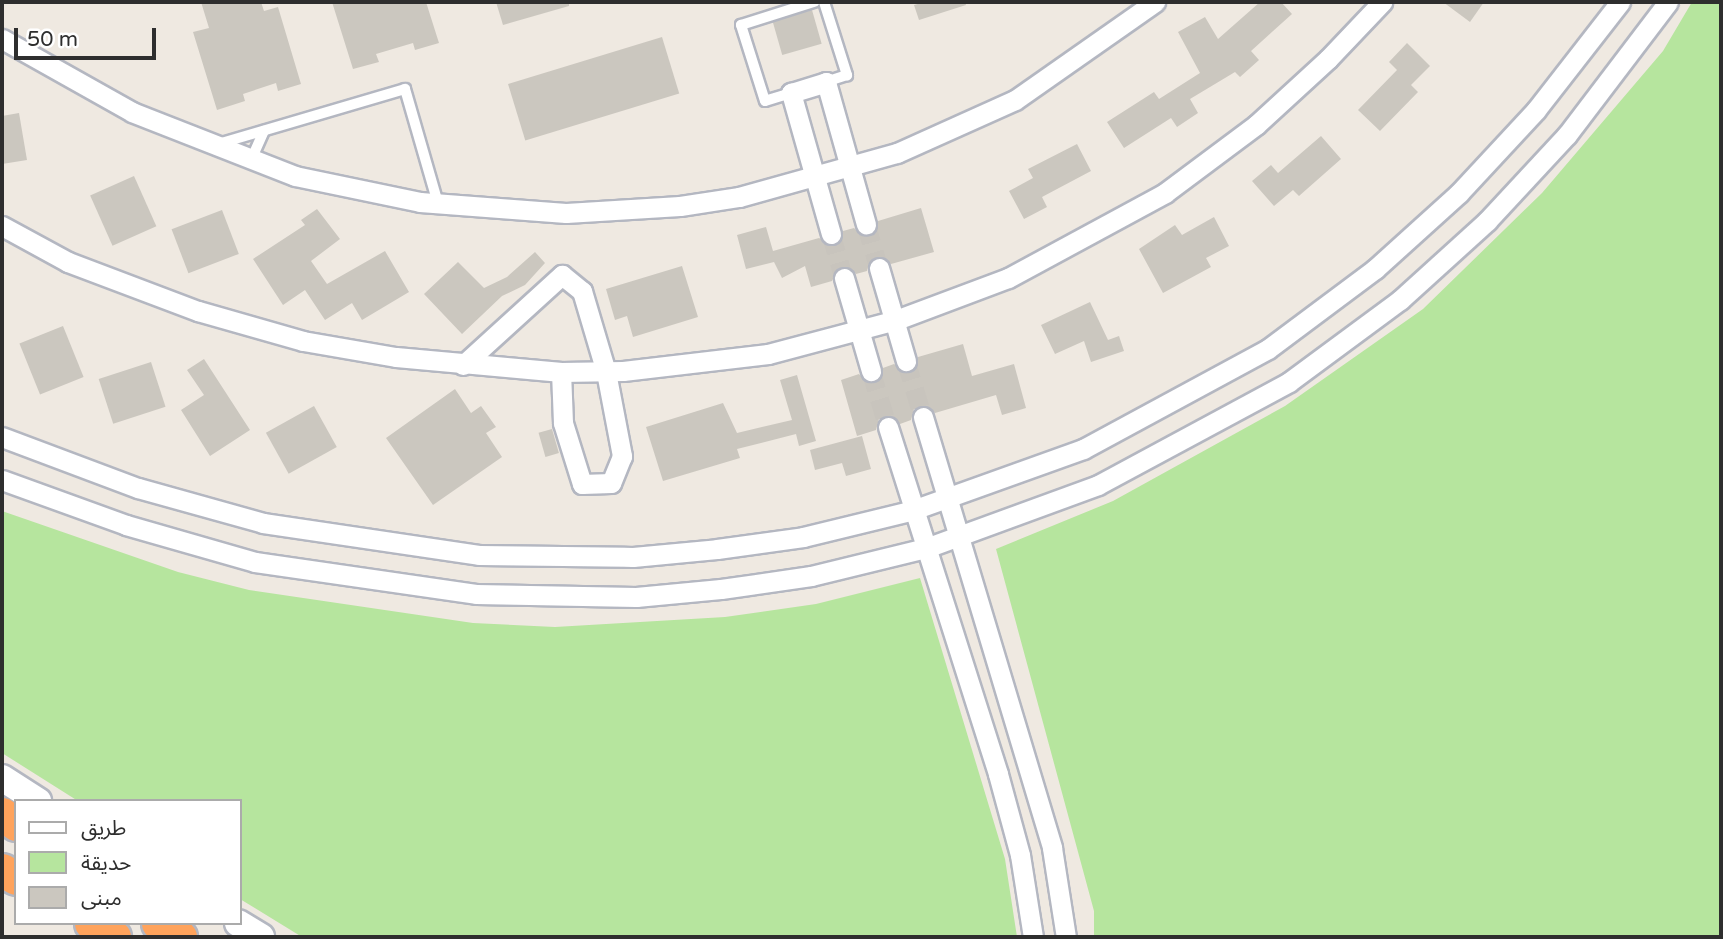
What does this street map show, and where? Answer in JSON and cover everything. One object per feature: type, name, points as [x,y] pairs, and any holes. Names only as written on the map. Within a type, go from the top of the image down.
[{"type":"highway","points":[[94,925],[114,937]]},
{"type":"highway","points":[[161,925],[180,937]]},
{"type":"main road","points":[[2,778],[35,799]]},
{"type":"main road","points":[[241,925],[261,937]]},
{"type":"street","points":[[2,39],[112,102],[211,146],[338,188],[438,203],[566,213],[680,206],[816,177],[946,133],[1015,100],[1155,2]]},
{"type":"street","points":[[2,226],[116,282],[249,327],[383,355],[463,365],[561,372],[606,372],[768,354],[897,320],[1008,278],[1165,193],[1256,125],[1328,60],[1382,2]]},
{"type":"street","points":[[2,437],[138,488],[263,523],[479,555],[633,558],[803,537],[915,509],[950,499],[1083,449],[1268,349],[1375,269],[1459,192],[1536,110],[1620,2]]},
{"type":"street","points":[[2,480],[126,526],[255,562],[476,594],[636,597],[722,589],[811,576],[926,548],[1098,485],[1191,438],[1289,382],[1400,300],[1487,221],[1567,135],[1668,2]]},
{"type":"street","points":[[831,234],[791,93],[826,82],[866,224]]},
{"type":"street","points":[[878,268],[897,320],[906,360]]},
{"type":"street","points":[[463,365],[562,275],[582,291],[606,372],[622,456],[611,483],[582,484],[563,423],[561,372]]},
{"type":"street","points":[[844,278],[862,331],[871,371]]},
{"type":"street","points":[[923,416],[950,499],[1052,848],[1066,937]]},
{"type":"street","points":[[888,427],[1020,855],[1033,937]]},
{"type":"street","points":[[1020,855],[1052,848]]},
{"type":"lane","points":[[791,93],[765,101],[741,25],[814,2]]},
{"type":"lane","points":[[824,2],[847,75],[826,82]]},
{"type":"lane","points":[[211,146],[405,89],[438,203]]},
{"type":"lane","points":[[251,160],[264,131]]},
{"type":"green space","points":[[1692,2],[1721,2],[1721,937],[1094,937],[1094,911],[996,549],[1113,501],[1285,406],[1423,309],[1542,193],[1663,51]]},
{"type":"green space","points":[[2,511],[178,572],[249,590],[473,623],[555,627],[725,617],[816,604],[920,578],[1005,859],[1017,937],[302,937],[242,900],[242,799],[75,799],[2,753]]},
{"type":"building","points":[[201,2],[261,2],[264,11],[278,7],[301,84],[278,91],[276,83],[243,94],[245,101],[217,110],[193,32],[209,28]]},
{"type":"building","points":[[332,2],[426,2],[439,43],[415,50],[413,43],[376,54],[379,62],[353,69]]},
{"type":"building","points":[[496,2],[569,2],[569,6],[503,25]]},
{"type":"building","points":[[925,2],[965,2],[966,5],[919,20],[914,5]]},
{"type":"building","points":[[1260,2],[1281,2],[1292,14],[1251,51],[1259,60],[1240,77],[1235,72],[1190,99],[1198,113],[1177,127],[1171,118],[1124,148],[1107,122],[1154,92],[1159,99],[1200,73],[1178,32],[1205,17],[1218,39]]},
{"type":"building","points":[[1443,2],[1484,2],[1470,22]]},
{"type":"building","points":[[812,10],[822,44],[782,55],[773,21]]},
{"type":"building","points":[[662,37],[679,93],[525,140],[508,84]]},
{"type":"building","points":[[1407,43],[1430,66],[1411,85],[1418,92],[1380,131],[1358,110],[1397,70],[1389,62]]},
{"type":"building","points":[[19,113],[27,160],[2,164],[2,116]]},
{"type":"building","points":[[1321,136],[1341,159],[1299,196],[1293,190],[1274,206],[1252,181],[1271,165],[1278,173]]},
{"type":"building","points":[[1077,144],[1091,171],[1042,197],[1047,207],[1024,219],[1009,191],[1033,178],[1028,169]]},
{"type":"building","points":[[134,176],[156,226],[113,246],[90,196]]},
{"type":"building","points":[[921,208],[934,252],[891,264],[876,256],[870,260],[867,271],[856,274],[848,266],[840,267],[832,281],[811,287],[805,266],[782,278],[774,262],[746,269],[737,235],[766,227],[773,251],[819,238],[834,246],[840,242],[843,231],[854,228],[862,236],[870,236],[878,221]]},
{"type":"building","points":[[317,209],[340,239],[311,261],[327,284],[385,251],[409,292],[362,320],[352,303],[325,320],[305,290],[283,305],[253,259],[305,225],[301,220]]},
{"type":"building","points":[[222,210],[239,254],[188,273],[172,229]]},
{"type":"building","points":[[1214,217],[1229,246],[1206,258],[1211,267],[1163,293],[1139,249],[1175,225],[1182,235]]},
{"type":"building","points":[[535,252],[545,263],[525,285],[502,296],[462,334],[424,294],[458,262],[484,288],[507,277]]},
{"type":"building","points":[[682,266],[698,317],[633,337],[627,316],[615,320],[606,289]]},
{"type":"building","points":[[1090,302],[1108,340],[1119,336],[1124,351],[1091,362],[1084,341],[1055,354],[1041,325]]},
{"type":"building","points":[[63,326],[84,377],[40,395],[19,344]]},
{"type":"building","points":[[963,344],[972,376],[1014,364],[1026,408],[1002,415],[996,395],[935,413],[920,405],[914,409],[911,420],[900,424],[885,415],[879,419],[876,430],[857,436],[841,380],[859,374],[867,383],[875,382],[883,368],[894,364],[909,373],[915,369],[918,357]]},
{"type":"building","points":[[204,359],[250,430],[210,456],[181,410],[204,395],[187,370]]},
{"type":"building","points":[[151,362],[166,407],[113,424],[99,379]]},
{"type":"building","points":[[797,375],[816,441],[799,446],[796,434],[737,449],[740,458],[663,481],[646,427],[723,403],[737,433],[792,420],[780,380]]},
{"type":"building","points":[[455,389],[471,413],[481,406],[496,427],[486,433],[502,457],[433,505],[386,438]]},
{"type":"building","points":[[314,406],[337,447],[289,474],[266,433]]},
{"type":"building","points":[[552,429],[559,453],[545,457],[539,433]]},
{"type":"building","points":[[862,436],[871,469],[846,476],[842,463],[815,470],[810,450]]},
{"type":"tunnel","points":[[866,224],[879,268]]},
{"type":"tunnel","points":[[831,234],[844,278]]},
{"type":"tunnel","points":[[906,361],[923,417]]},
{"type":"tunnel","points":[[871,371],[888,427]]}]
